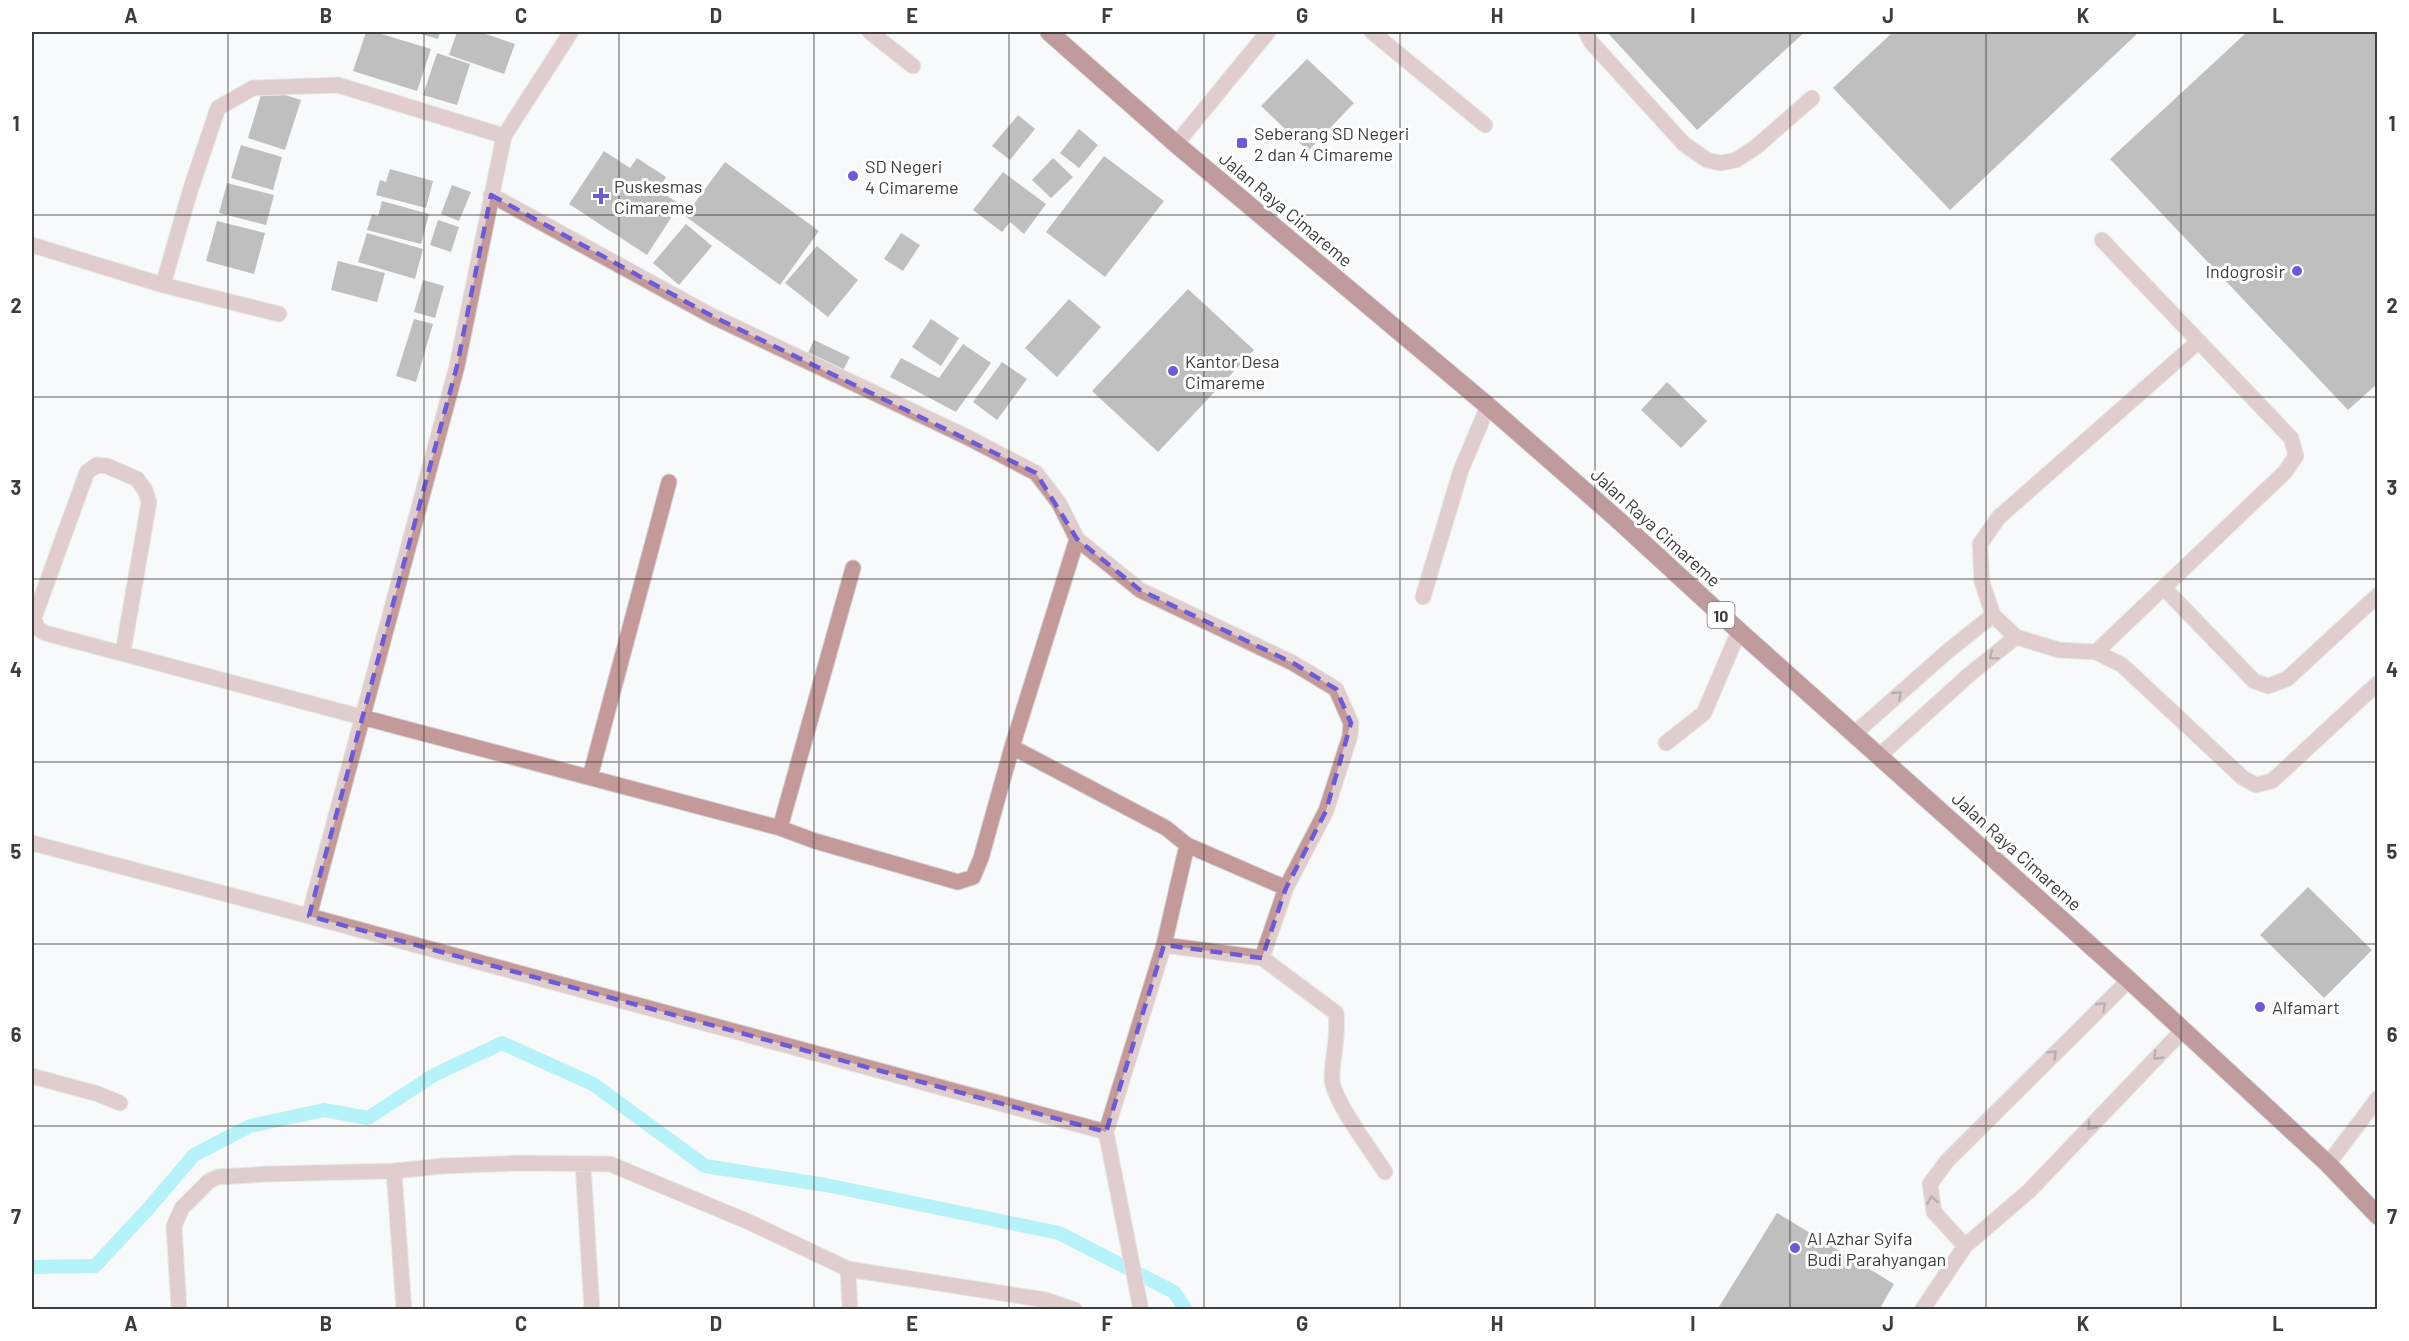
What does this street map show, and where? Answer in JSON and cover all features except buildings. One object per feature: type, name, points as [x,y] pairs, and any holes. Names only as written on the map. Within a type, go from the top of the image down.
[{"type":"highway","name":"Jalan Raya Cimareme","points":[[1052,32],[1176,144],[1488,406],[1617,519],[2129,980],[2328,1164],[2378,1216]]},
{"type":"street","points":[[309,916],[457,366],[504,136],[571,32]]},
{"type":"street","points":[[870,32],[913,66]]},
{"type":"street","points":[[1176,144],[1268,32]]},
{"type":"street","points":[[1372,32],[1485,125]]},
{"type":"street","points":[[1586,32],[1591,42],[1684,144],[1707,160],[1721,163],[1736,160],[1756,147],[1812,98]]},
{"type":"street","points":[[164,285],[190,191],[218,108],[253,88],[338,85],[504,136]]},
{"type":"street","points":[[491,195],[712,316],[967,437],[1036,473],[1059,503],[1077,539],[1140,590],[1293,663],[1335,689],[1351,723],[1350,736],[1326,811],[1286,888],[1262,958]]},
{"type":"street","points":[[2096,652],[2285,472],[2296,456],[2291,438],[2102,240]]},
{"type":"street","points":[[32,245],[164,285],[279,314]]},
{"type":"street","points":[[2199,341],[1999,518],[1980,544],[1982,582],[1993,615],[2016,637],[2059,650],[2096,652],[2122,665],[2243,778],[2256,785],[2272,781],[2378,683]]},
{"type":"street","points":[[1423,597],[1461,470],[1488,406]]},
{"type":"street","points":[[123,652],[149,502],[145,489],[137,479],[106,466],[97,465],[87,472],[34,618],[37,628],[45,633],[780,828],[815,841],[958,882],[974,877],[981,858],[1012,747],[1077,539]]},
{"type":"street","points":[[590,777],[669,482]]},
{"type":"street","points":[[780,828],[853,568]]},
{"type":"street","points":[[2164,588],[2254,681],[2268,686],[2287,679],[2378,595]]},
{"type":"street","points":[[1854,734],[1948,651],[1993,615]]},
{"type":"street","points":[[1666,743],[1704,713],[1739,631]]},
{"type":"street","points":[[1879,756],[1970,674],[2016,637]]},
{"type":"street","points":[[1012,747],[1166,828],[1187,845],[1286,888]]},
{"type":"street","points":[[32,843],[1106,1132]]},
{"type":"street","points":[[1140,1305],[1106,1132],[1164,945],[1187,845]]},
{"type":"street","points":[[1164,945],[1262,958],[1336,1012],[1338,1032],[1331,1080],[1336,1095],[1385,1172]]},
{"type":"street","points":[[1965,1246],[1934,1212],[1930,1184],[1947,1161],[2129,980]]},
{"type":"street","points":[[1922,1310],[1965,1246],[2029,1191],[2183,1030]]},
{"type":"street","points":[[32,1076],[98,1094],[120,1103]]},
{"type":"street","points":[[2328,1164],[2378,1098]]},
{"type":"street","points":[[179,1310],[174,1227],[182,1208],[208,1181],[218,1177],[268,1174],[394,1171],[443,1166],[520,1163],[610,1164],[749,1222],[849,1269],[1075,1310]]},
{"type":"street","points":[[583,1164],[592,1310]]},
{"type":"street","points":[[394,1171],[404,1310]]},
{"type":"street","points":[[849,1269],[850,1310]]},
{"type":"highlighted area","points":[[491,195],[712,316],[1036,473],[1077,539],[1140,590],[1293,663],[1336,689],[1351,723],[1326,811],[1286,888],[1262,958],[1164,945],[1106,1132],[309,916],[457,366]]},
{"type":"waterway","points":[[32,1267],[95,1266],[194,1155],[250,1126],[324,1110],[368,1118],[434,1075],[502,1043],[593,1084],[705,1166],[826,1185],[1059,1233],[1174,1292],[1186,1310]]},
{"type":"place","name":"Seberang SD Negeri 2 dan 4 Cimareme","points":[[1242,143]]},
{"type":"place","name":"SD Negeri 4 Cimareme","points":[[853,176]]},
{"type":"place","name":"Puskesmas Cimareme","points":[[601,196]]},
{"type":"place","name":"Indogrosir","points":[[2297,271]]},
{"type":"place","name":"Kantor Desa Cimareme","points":[[1173,371]]},
{"type":"place","name":"Alfamart","points":[[2260,1007]]},
{"type":"place","name":"Al Azhar Syifa Budi Parahyangan","points":[[1795,1248]]}]
